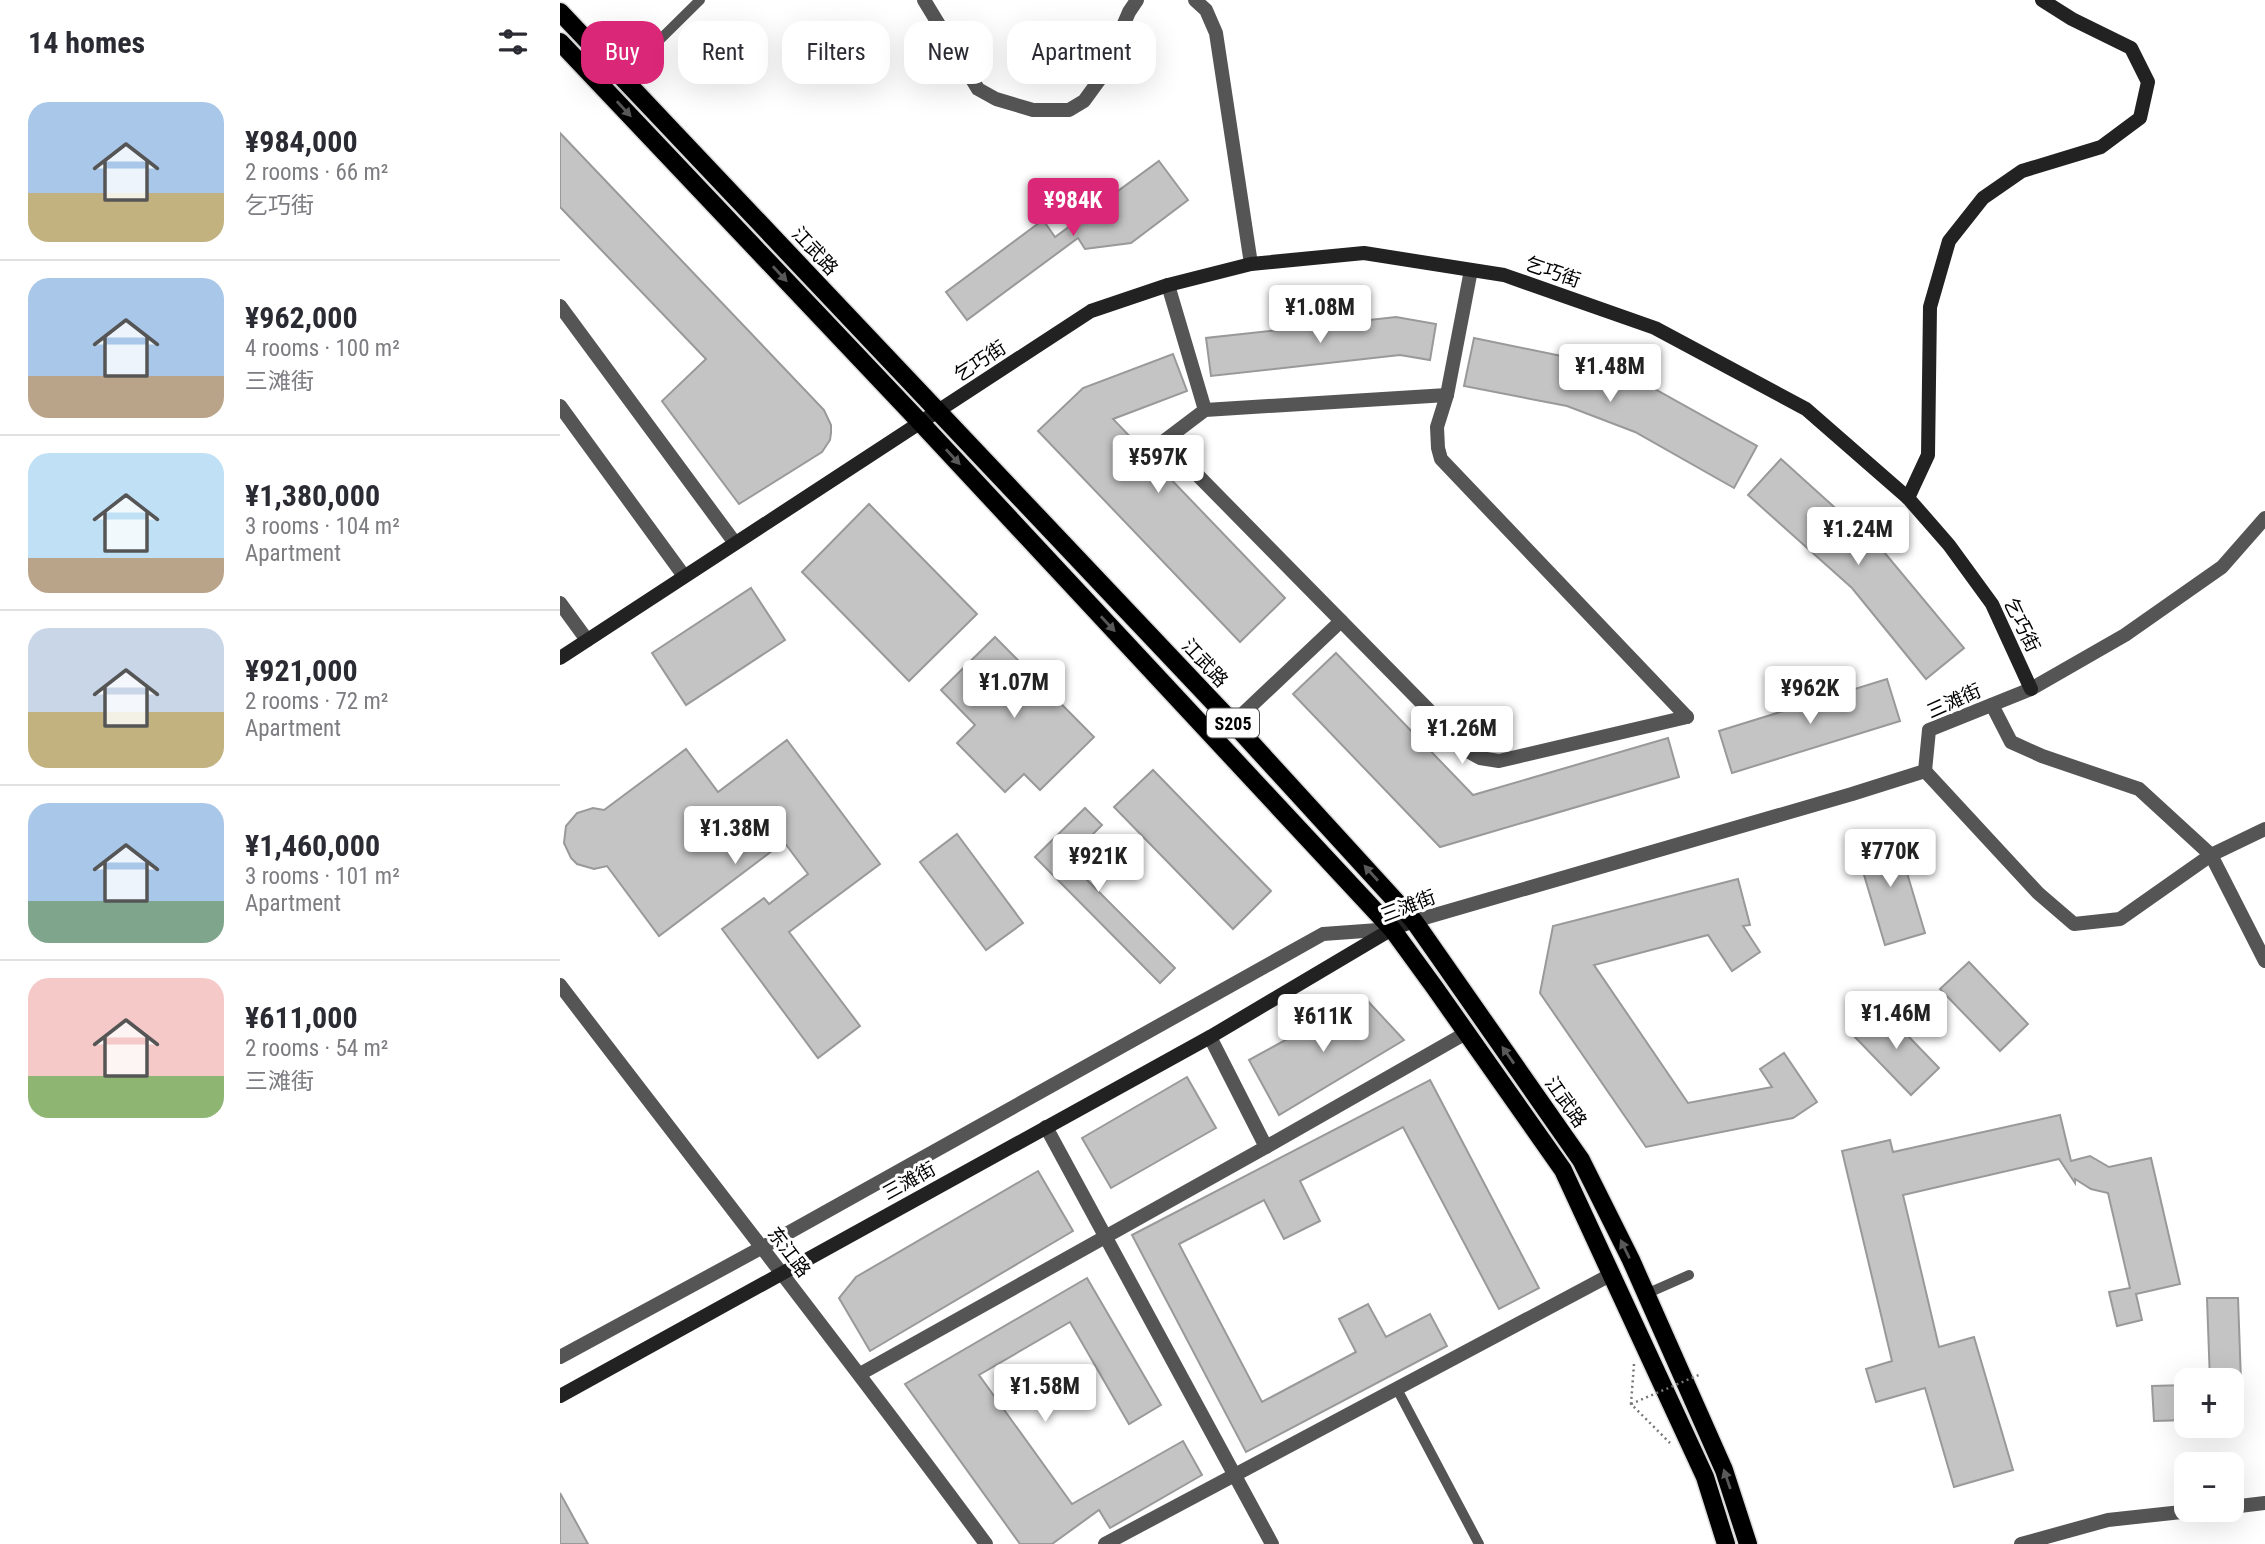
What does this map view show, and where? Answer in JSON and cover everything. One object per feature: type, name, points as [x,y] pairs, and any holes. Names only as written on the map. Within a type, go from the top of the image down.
[{"type":"main road","name":"江武路","points":[[560,12],[581,34]]},
{"type":"main road","name":"S205","points":[[560,42],[920,422],[1392,929],[1563,1170],[1705,1477],[1726,1544]]},
{"type":"main road","name":"江武路","points":[[629,84],[1233,723],[1414,921],[1581,1160],[1646,1294],[1724,1469],[1748,1544]]},
{"type":"street","points":[[924,0],[978,89],[996,99],[1032,110],[1069,110],[1084,101],[1100,79],[1129,12],[1137,0]]},
{"type":"street","points":[[1195,0],[1206,10],[1216,33],[1251,264]]},
{"type":"street","points":[[1908,498],[1928,455],[1930,307],[1949,241],[1983,198],[2022,171],[2101,147],[2140,118],[2148,82],[2131,48],[2072,19],[2042,0]]},
{"type":"street","name":"乞巧街","points":[[560,658],[1091,312],[1168,285],[1251,264],[1364,253],[1504,275],[1655,328],[1806,409],[1908,498],[1949,545],[1992,604],[2031,689]]},
{"type":"street","points":[[1447,395],[1205,410],[1164,441],[1464,747],[1480,758],[1499,761],[1687,717],[1441,459],[1437,427],[1447,395],[1471,270]]},
{"type":"street","points":[[1168,285],[1205,410]]},
{"type":"street","points":[[560,306],[735,542]]},
{"type":"street","points":[[560,406],[684,576]]},
{"type":"street","name":"三滩街","points":[[560,1396],[1210,1037],[1392,929],[1926,771],[1929,730],[2031,689],[2125,635],[2222,567],[2265,518]]},
{"type":"street","points":[[560,603],[587,640]]},
{"type":"street","points":[[1233,723],[1341,621]]},
{"type":"street","points":[[1992,705],[2011,742],[2042,756],[2139,789],[2211,855],[2265,961]]},
{"type":"street","points":[[1926,771],[2038,893],[2074,924],[2120,919],[2211,855],[2265,830]]},
{"type":"street","points":[[560,1357],[761,1248],[1323,934],[1392,929]]},
{"type":"street","name":"东江路","points":[[560,985],[780,1274],[860,1374],[986,1544]]},
{"type":"street","points":[[860,1374],[1466,1032]]},
{"type":"street","points":[[1210,1037],[1266,1147]]},
{"type":"street","points":[[1046,1127],[1272,1544]]},
{"type":"street","points":[[1105,1544],[1612,1274]]},
{"type":"street","points":[[2244,1505],[2265,1503]]},
{"type":"street","points":[[2021,1544],[2109,1520],[2174,1513]]},
{"type":"lane","points":[[664,36],[700,0]]},
{"type":"lane","points":[[1646,1294],[1689,1275]]},
{"type":"lane","points":[[1397,1389],[1479,1544]]},
{"type":"path","points":[[1631,1404],[1701,1374]]},
{"type":"building","points":[[560,133],[824,410],[831,425],[831,433],[822,452],[739,504],[662,401],[706,359],[560,207]]},
{"type":"building","points":[[1159,161],[1188,200],[1131,243],[1085,249],[1078,238],[967,320],[946,292],[1043,220],[1055,237]]},
{"type":"building","points":[[1396,317],[1436,324],[1430,360],[1400,355],[1211,376],[1206,338]]},
{"type":"building","points":[[1474,338],[1576,359],[1651,387],[1757,446],[1734,488],[1635,432],[1567,406],[1464,386]]},
{"type":"building","points":[[1173,354],[1187,391],[1113,419],[1285,598],[1240,642],[1038,431],[1083,388]]},
{"type":"building","points":[[1781,459],[1884,552],[1964,648],[1926,679],[1852,588],[1748,495]]},
{"type":"building","points":[[869,504],[977,614],[909,681],[802,572]]},
{"type":"building","points":[[751,588],[785,640],[686,705],[652,653]]},
{"type":"building","points":[[995,637],[1094,737],[1040,790],[1024,774],[1005,792],[957,743],[975,725],[941,690]]},
{"type":"building","points":[[1336,653],[1473,795],[1668,738],[1679,777],[1440,847],[1293,694]]},
{"type":"building","points":[[1887,679],[1900,721],[1732,773],[1719,731]]},
{"type":"building","points":[[787,740],[880,864],[789,932],[860,1026],[818,1058],[722,929],[764,898],[769,904],[808,874],[784,842],[659,936],[607,866],[594,869],[577,864],[564,843],[566,826],[577,813],[593,808],[604,810],[686,749],[718,792]]},
{"type":"building","points":[[1153,770],[1271,891],[1233,929],[1114,807]]},
{"type":"building","points":[[1085,808],[1102,825],[1067,860],[1175,968],[1160,983],[1035,857]]},
{"type":"building","points":[[1895,833],[1925,933],[1885,945],[1855,845]]},
{"type":"building","points":[[957,834],[1023,923],[986,950],[920,862]]},
{"type":"building","points":[[1738,879],[1750,925],[1743,926],[1760,952],[1732,971],[1708,935],[1594,965],[1688,1103],[1772,1087],[1760,1069],[1784,1053],[1817,1102],[1793,1118],[1646,1147],[1540,993],[1553,926]]},
{"type":"building","points":[[1969,962],[2028,1024],[2000,1051],[1940,989]]},
{"type":"building","points":[[1364,997],[1404,1040],[1279,1115],[1249,1060]]},
{"type":"building","points":[[1880,1007],[1939,1068],[1911,1095],[1852,1034]]},
{"type":"building","points":[[1187,1077],[1216,1128],[1111,1188],[1082,1138]]},
{"type":"building","points":[[1430,1080],[1539,1288],[1499,1309],[1403,1127],[1300,1181],[1320,1221],[1284,1239],[1264,1200],[1179,1244],[1262,1402],[1356,1352],[1339,1319],[1368,1304],[1386,1337],[1430,1314],[1447,1346],[1246,1452],[1132,1235]]},
{"type":"building","points":[[2060,1115],[2071,1161],[2090,1156],[2109,1167],[2151,1158],[2180,1284],[2136,1294],[2142,1320],[2117,1326],[2109,1292],[2130,1288],[2108,1193],[2091,1189],[2075,1179],[2075,1183],[2059,1159],[1903,1195],[1939,1347],[1974,1337],[2013,1470],[1954,1487],[1925,1388],[1876,1402],[1866,1369],[1892,1361],[1842,1151],[1890,1140],[1893,1152]]},
{"type":"building","points":[[1038,1171],[1073,1231],[870,1351],[839,1298],[856,1277]]},
{"type":"building","points":[[1087,1278],[1161,1405],[1129,1424],[1070,1322],[979,1375],[1072,1504],[1183,1441],[1202,1475],[1110,1528],[1099,1510],[1052,1544],[1020,1544],[905,1384]]},
{"type":"building","points":[[2207,1298],[2238,1298],[2241,1368],[2210,1368]]},
{"type":"building","points":[[2174,1385],[2174,1420],[2154,1421],[2152,1386]]},
{"type":"building","points":[[560,1493],[588,1544],[560,1544]]}]
